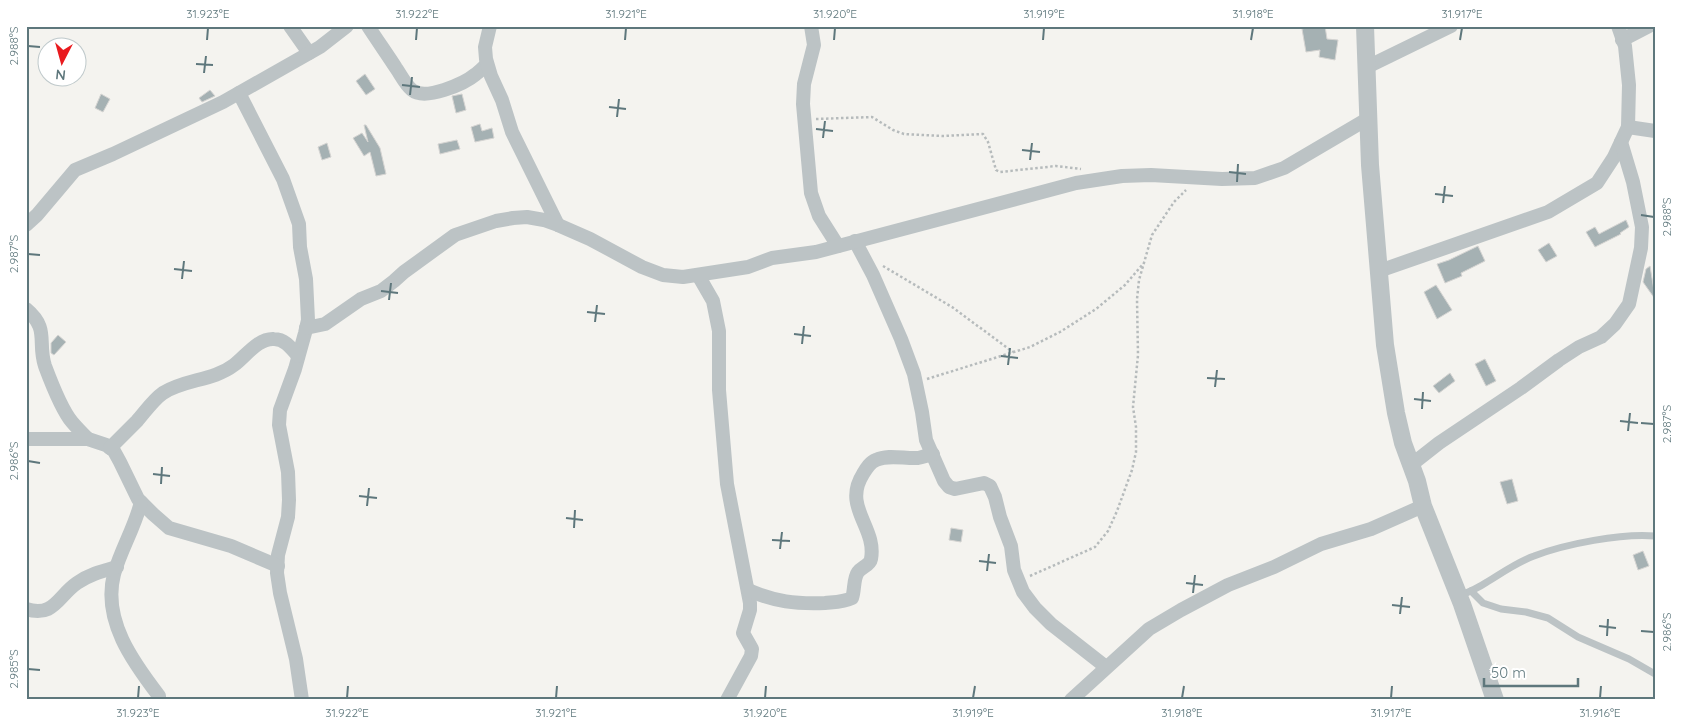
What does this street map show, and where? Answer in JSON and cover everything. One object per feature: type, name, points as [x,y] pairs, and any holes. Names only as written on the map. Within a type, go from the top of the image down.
[{"type":"street","points":[[290,26],[309,53]]},
{"type":"street","points":[[26,225],[37,215],[75,170],[171,127],[240,93],[309,53],[347,26]]},
{"type":"street","points":[[368,26],[405,82],[413,91],[419,93],[427,94],[460,83],[475,76],[488,64]]},
{"type":"street","points":[[490,26],[485,46],[488,64],[512,132],[558,225]]},
{"type":"street","points":[[811,26],[814,45],[804,84],[804,119],[811,193],[819,216],[838,246]]},
{"type":"street","points":[[1365,26],[1370,165],[1385,345],[1394,403],[1403,443],[1417,481],[1423,506],[1465,594],[1495,700]]},
{"type":"street","points":[[1367,67],[1451,26]]},
{"type":"street","points":[[1379,270],[1548,212],[1597,183],[1614,157],[1628,127],[1629,85],[1620,33],[1649,26]]},
{"type":"street","points":[[240,93],[283,179],[299,224],[300,246],[308,300],[306,328],[280,410],[279,425],[288,472],[289,500],[288,517],[278,555],[280,593],[296,659],[302,700]]},
{"type":"street","points":[[306,328],[325,324],[335,319],[361,299],[380,291],[455,235],[466,230],[513,218],[527,217],[558,225],[590,239],[642,267],[663,275],[698,276],[748,266],[772,258],[816,252],[838,246],[858,246],[906,229],[1076,184],[1122,176],[1151,175],[1255,178],[1284,168],[1369,118]]},
{"type":"street","points":[[1628,127],[1655,131]]},
{"type":"street","points":[[1411,465],[1439,443],[1559,360],[1579,347],[1601,337],[1615,324],[1629,304],[1641,248],[1642,227],[1621,142]]},
{"type":"street","points":[[858,246],[901,339],[916,382],[926,440],[944,481],[955,489],[984,483],[990,486],[993,490],[1010,546],[1014,570],[1023,592],[1035,608],[1051,624],[1106,667]]},
{"type":"street","points":[[698,276],[712,301],[719,331],[719,390],[727,484],[750,607],[743,633],[752,649],[751,656],[727,700]]},
{"type":"street","points":[[26,310],[36,317],[41,330],[44,364],[60,400],[71,422],[88,440]]},
{"type":"street","points":[[110,448],[163,394],[180,384],[217,375],[234,365],[258,344],[266,340],[273,338],[286,343],[298,356]]},
{"type":"street","points":[[26,439],[88,440],[106,445],[120,462],[141,502],[169,528],[231,546],[278,566]]},
{"type":"street","points":[[748,590],[763,597],[799,604],[837,602],[852,598],[856,575],[859,570],[870,562],[872,546],[857,502],[856,491],[858,483],[872,462],[878,458],[918,458],[933,454]]},
{"type":"street","points":[[141,502],[138,517],[114,574],[110,599],[114,619],[121,637],[144,676],[159,696]]},
{"type":"street","points":[[1071,700],[1149,629],[1181,610],[1228,585],[1274,567],[1321,544],[1371,530],[1423,506]]},
{"type":"street","points":[[26,609],[34,611],[47,610],[54,606],[76,583],[93,574],[117,567]]},
{"type":"lane","points":[[1465,594],[1533,556],[1566,546],[1627,535],[1655,536]]},
{"type":"lane","points":[[1465,594],[1502,609],[1526,612],[1548,618],[1578,637],[1629,659],[1655,674]]},
{"type":"path","points":[[804,119],[872,117],[893,130],[904,134],[942,136],[983,134],[988,142],[996,170],[1000,172],[1056,166],[1085,170]]},
{"type":"path","points":[[1019,581],[1094,547],[1108,531],[1117,511],[1132,470],[1136,452],[1136,427],[1133,407],[1138,355],[1137,298],[1139,280],[1152,235],[1161,219],[1174,202],[1200,177]]},
{"type":"path","points":[[858,246],[952,307],[1013,352]]},
{"type":"path","points":[[916,382],[1030,347],[1060,332],[1096,309],[1125,285],[1145,262]]},
{"type":"building","points":[[1325,26],[1327,39],[1338,40],[1335,60],[1319,57],[1320,50],[1306,52],[1302,29]]},
{"type":"building","points":[[365,74],[375,89],[366,95],[356,81]]},
{"type":"building","points":[[210,90],[215,96],[202,102],[199,98]]},
{"type":"building","points":[[101,94],[110,99],[103,112],[95,108]]},
{"type":"building","points":[[462,94],[466,110],[456,113],[452,96]]},
{"type":"building","points":[[480,124],[482,131],[492,128],[494,138],[475,142],[471,127]]},
{"type":"building","points":[[364,125],[366,125],[380,148],[386,174],[376,176],[370,152],[364,156],[353,138],[362,133],[368,142]]},
{"type":"building","points":[[457,140],[460,149],[440,154],[438,144]]},
{"type":"building","points":[[327,143],[331,157],[322,160],[318,147]]},
{"type":"building","points":[[1626,220],[1629,227],[1621,234],[1595,247],[1586,232],[1595,227],[1599,234]]},
{"type":"building","points":[[1549,243],[1557,256],[1546,262],[1538,250]]},
{"type":"building","points":[[1478,246],[1485,261],[1461,273],[1462,276],[1445,283],[1437,264]]},
{"type":"building","points":[[1650,266],[1655,299],[1643,282],[1646,269]]},
{"type":"building","points":[[1436,285],[1452,310],[1437,319],[1424,292]]},
{"type":"building","points":[[58,335],[66,342],[54,355],[51,353],[51,343]]},
{"type":"building","points":[[1485,359],[1496,381],[1486,386],[1475,364]]},
{"type":"building","points":[[1450,373],[1455,381],[1439,393],[1433,386]]},
{"type":"building","points":[[1512,479],[1518,501],[1507,504],[1500,482]]},
{"type":"building","points":[[951,528],[963,530],[961,542],[949,540]]},
{"type":"building","points":[[1643,551],[1649,566],[1638,570],[1633,555]]}]
